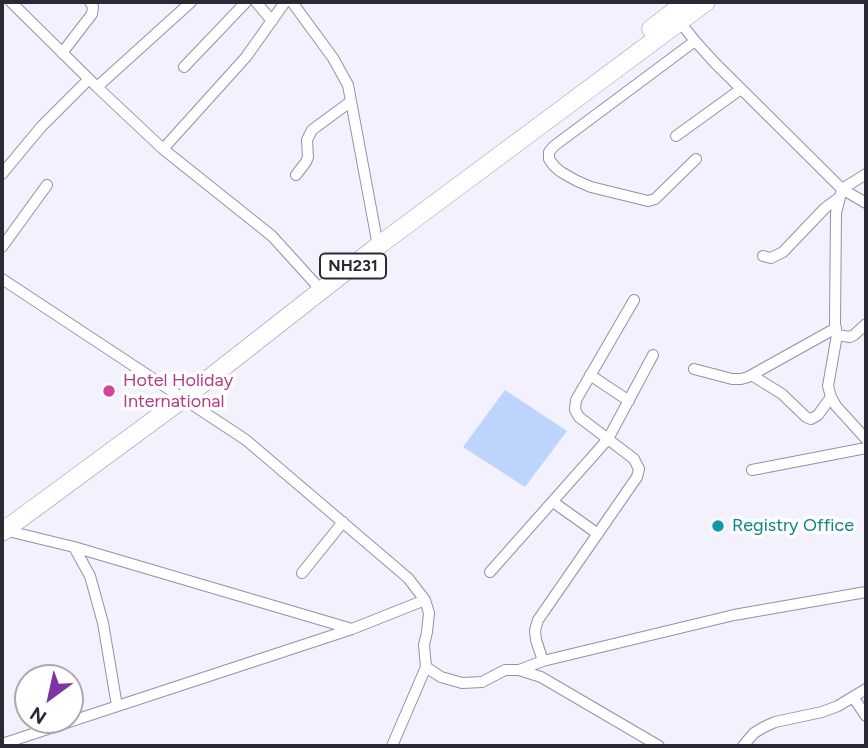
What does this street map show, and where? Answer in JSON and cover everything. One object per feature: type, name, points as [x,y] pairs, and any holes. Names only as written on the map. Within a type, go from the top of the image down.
[{"type":"highway","name":"NH231","points":[[3,529],[686,2]]},
{"type":"highway","name":"NH231","points":[[377,242],[706,2]]},
{"type":"street","points":[[11,2],[163,149],[272,236],[318,287]]},
{"type":"street","points":[[62,53],[92,14],[90,2]]},
{"type":"street","points":[[2,174],[41,127],[191,2]]},
{"type":"street","points":[[184,67],[246,2]]},
{"type":"street","points":[[256,2],[272,21]]},
{"type":"street","points":[[163,149],[246,57],[285,2]]},
{"type":"street","points":[[292,2],[342,72],[348,85],[377,242]]},
{"type":"street","points":[[680,22],[695,41],[841,193],[866,204]]},
{"type":"street","points":[[695,41],[549,152],[549,159],[554,166],[577,181],[648,201],[655,199],[695,159]]},
{"type":"street","points":[[676,136],[741,89]]},
{"type":"street","points":[[296,175],[306,162],[307,141],[312,130],[351,102]]},
{"type":"street","points":[[763,256],[771,258],[782,252],[841,193],[866,174]]},
{"type":"street","points":[[2,247],[47,185]]},
{"type":"street","points":[[841,193],[836,213],[837,331],[828,386],[836,406],[866,439]]},
{"type":"street","points":[[2,279],[246,440],[408,578],[425,600],[429,613],[424,645],[426,667],[392,746]]},
{"type":"street","points":[[543,661],[536,640],[538,620],[637,478],[639,469],[634,459],[579,417],[575,410],[576,400],[634,300]]},
{"type":"street","points":[[837,331],[850,337],[865,327]]},
{"type":"street","points":[[694,369],[732,379],[753,376],[837,331]]},
{"type":"street","points":[[489,572],[608,439],[653,355]]},
{"type":"street","points":[[590,375],[629,401]]},
{"type":"street","points":[[753,376],[782,394],[811,419],[818,415],[831,397]]},
{"type":"street","points":[[752,470],[866,448]]},
{"type":"street","points":[[552,502],[598,534]]},
{"type":"street","points":[[302,573],[343,522]]},
{"type":"street","points":[[3,529],[74,547],[352,629]]},
{"type":"street","points":[[74,547],[90,576],[97,600],[117,706]]},
{"type":"street","points":[[519,670],[543,661],[734,615],[866,592]]},
{"type":"street","points":[[2,744],[352,629],[425,600]]},
{"type":"street","points":[[426,667],[441,677],[462,683],[482,682],[505,670],[519,670],[541,677],[659,746]]},
{"type":"street","points":[[743,746],[754,733],[764,727],[822,712],[866,689]]},
{"type":"street","points":[[853,697],[866,716]]},
{"type":"water","points":[[505,390],[567,431],[525,487],[463,447]]},
{"type":"place","name":"Hotel Holiday International","points":[[109,391]]},
{"type":"place","name":"Registry Office","points":[[718,526]]}]
